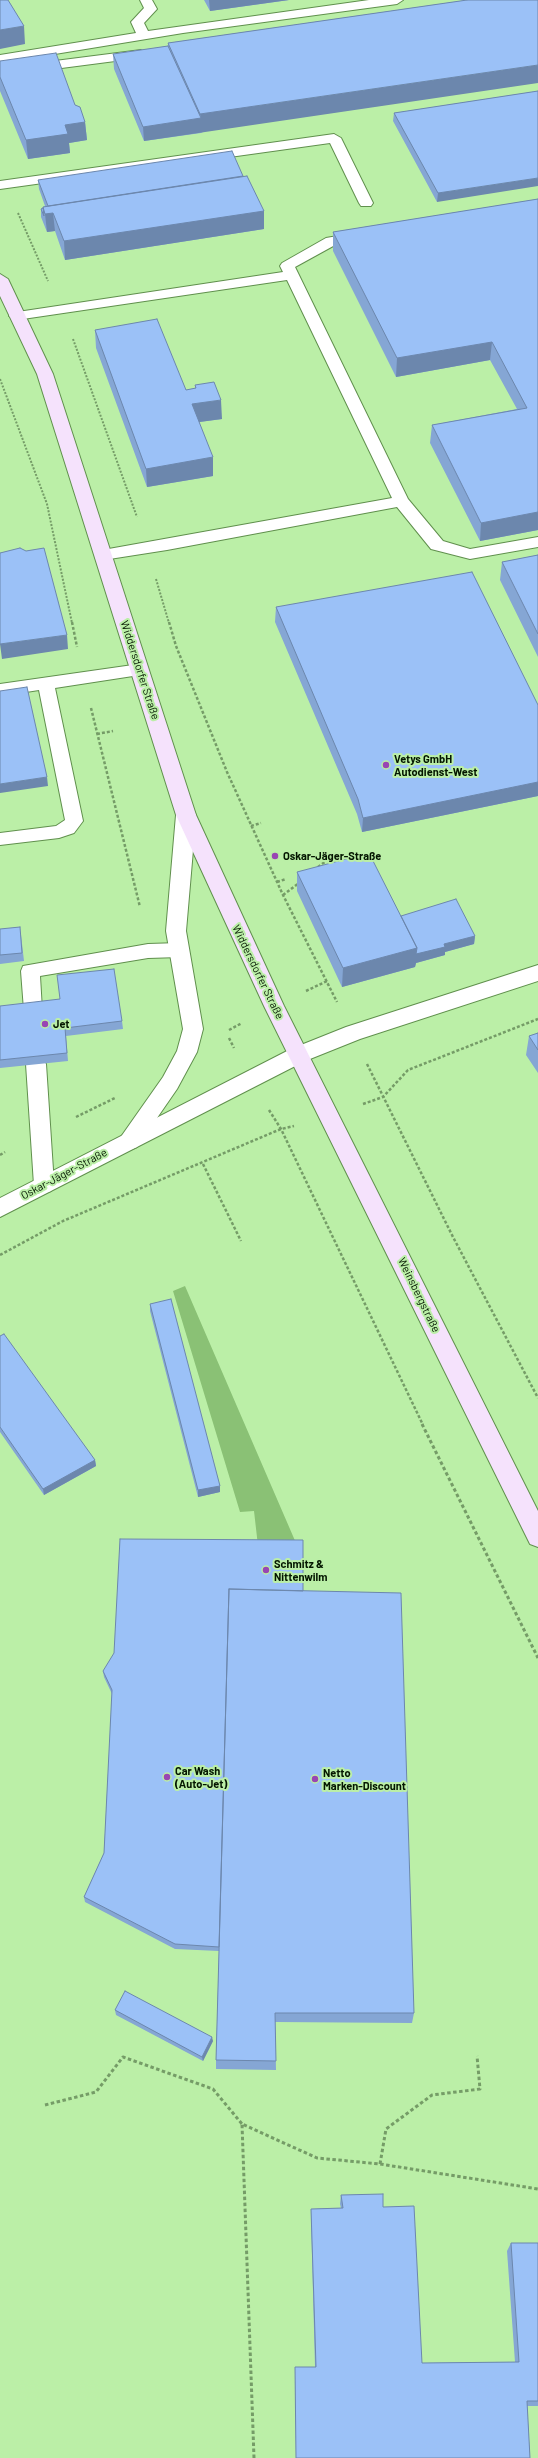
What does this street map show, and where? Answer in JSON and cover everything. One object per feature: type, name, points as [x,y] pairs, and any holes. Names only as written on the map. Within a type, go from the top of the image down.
[{"type":"main road","name":"Widdersdorfer Straße","points":[[0,279],[16,316],[45,374],[168,754],[186,815],[243,941],[298,1055]]},
{"type":"main road","name":"Weinsbergstraße","points":[[298,1055],[330,1116],[538,1536]]},
{"type":"street","name":"Oskar-Jäger-Straße","points":[[129,1141],[170,1083],[188,1046],[193,1029],[176,931],[186,815]]},
{"type":"street","name":"Oskar-Jäger-Straße","points":[[0,1208],[298,1055],[353,1032],[538,973]]},
{"type":"lane","points":[[144,35],[137,22],[151,9],[146,0]]},
{"type":"lane","points":[[0,59],[144,35],[397,0]]},
{"type":"lane","points":[[0,72],[156,51]]},
{"type":"lane","points":[[2,185],[334,138],[366,204]]},
{"type":"lane","points":[[377,234],[331,241],[287,266],[401,501],[437,545],[470,554],[538,542]]},
{"type":"lane","points":[[16,316],[291,275]]},
{"type":"lane","points":[[103,554],[146,548],[401,501]]},
{"type":"lane","points":[[0,690],[140,670]]},
{"type":"lane","points":[[0,839],[59,832],[68,828],[74,821],[46,683]]},
{"type":"lane","points":[[33,1010],[30,971],[148,951],[180,950]]},
{"type":"lane","points":[[36,1064],[44,1185]]},
{"type":"path","points":[[2,185],[61,309],[132,504],[176,646],[226,772],[283,895],[353,1032],[382,1096],[453,1237],[538,1398]]},
{"type":"path","points":[[97,734],[113,731]]},
{"type":"path","points":[[251,826],[260,823]]},
{"type":"path","points":[[313,872],[337,853]]},
{"type":"path","points":[[277,882],[286,879]]},
{"type":"path","points":[[283,895],[301,881]]},
{"type":"path","points":[[316,986],[327,981]]},
{"type":"path","points":[[0,1255],[63,1221],[203,1164],[281,1129],[330,1116],[382,1096],[408,1070],[538,1019]]},
{"type":"path","points":[[241,1024],[226,1031],[251,1080],[281,1129],[394,1367],[538,1658]]},
{"type":"path","points":[[0,1155],[120,1096]]},
{"type":"path","points":[[203,1164],[241,1241]]},
{"type":"path","points":[[380,2164],[386,2129],[432,2095],[480,2090],[477,2056]]},
{"type":"path","points":[[45,2105],[96,2092],[123,2057],[213,2089],[242,2124],[317,2158],[380,2164],[538,2189]]},
{"type":"path","points":[[242,2124],[254,2458]]},
{"type":"green space","points":[[185,1286],[296,1543],[258,1546],[254,1511],[240,1512],[173,1291]]},
{"type":"building","points":[[0,0],[8,0],[24,26],[0,30]]},
{"type":"building","points":[[467,0],[538,0],[538,65],[200,114],[168,43]]},
{"type":"building","points":[[168,46],[201,118],[143,127],[113,54]]},
{"type":"building","points":[[56,53],[75,105],[80,107],[85,122],[65,125],[68,134],[26,140],[0,77],[0,61]]},
{"type":"building","points":[[538,91],[538,178],[438,193],[394,113]]},
{"type":"building","points":[[232,151],[243,176],[48,206],[38,180]]},
{"type":"building","points":[[247,176],[264,211],[64,241],[53,213],[45,214],[43,207]]},
{"type":"building","points":[[538,199],[538,512],[481,523],[432,425],[527,408],[492,342],[397,358],[333,232]]},
{"type":"building","points":[[157,319],[186,390],[196,388],[195,385],[214,382],[221,400],[192,404],[213,457],[146,469],[95,330]]},
{"type":"building","points":[[20,548],[26,551],[44,548],[67,635],[0,644],[0,553]]},
{"type":"building","points":[[538,555],[538,634],[502,562]]},
{"type":"building","points":[[472,572],[538,705],[538,782],[363,818],[358,799],[276,607]]},
{"type":"building","points":[[27,687],[47,777],[0,784],[0,691]]},
{"type":"building","points":[[369,853],[417,948],[343,968],[297,872]]},
{"type":"building","points":[[456,899],[475,936],[444,944],[445,947],[416,954],[417,948],[401,916]]},
{"type":"building","points":[[20,927],[22,953],[0,955],[0,929]]},
{"type":"building","points":[[114,969],[122,1021],[65,1028],[67,1053],[0,1060],[0,1006],[60,999],[57,975]]},
{"type":"building","points":[[538,1033],[538,1050],[529,1036]]},
{"type":"building","points":[[171,1299],[220,1486],[198,1490],[150,1304]]},
{"type":"building","points":[[4,1334],[95,1460],[43,1489],[0,1427],[0,1336]]},
{"type":"building","name":"Car Wash (Auto-Jet)","points":[[120,1539],[303,1540],[303,1591],[229,1589],[219,1947],[175,1944],[84,1897],[104,1853],[112,1690],[103,1671],[114,1653]]},
{"type":"building","name":"Netto Marken-Discount","points":[[229,1589],[401,1593],[414,2013],[275,2013],[276,2061],[216,2060]]},
{"type":"building","points":[[125,1991],[212,2037],[202,2057],[115,2010]]},
{"type":"building","points":[[383,2194],[383,2207],[414,2206],[422,2363],[519,2362],[511,2243],[538,2243],[538,2401],[527,2401],[530,2458],[296,2458],[295,2367],[316,2367],[311,2209],[343,2208],[341,2195]]},
{"type":"place","name":"Vetys GmbH Autodienst-West","points":[[386,765]]},
{"type":"place","name":"Oskar-Jäger-Straße","points":[[275,856]]},
{"type":"place","name":"Jet","points":[[45,1024]]},
{"type":"place","name":"Schmitz & Nittenwilm","points":[[266,1570]]},
{"type":"place","name":"Car Wash (Auto-Jet)","points":[[167,1777]]},
{"type":"place","name":"Netto Marken-Discount","points":[[315,1779]]}]
